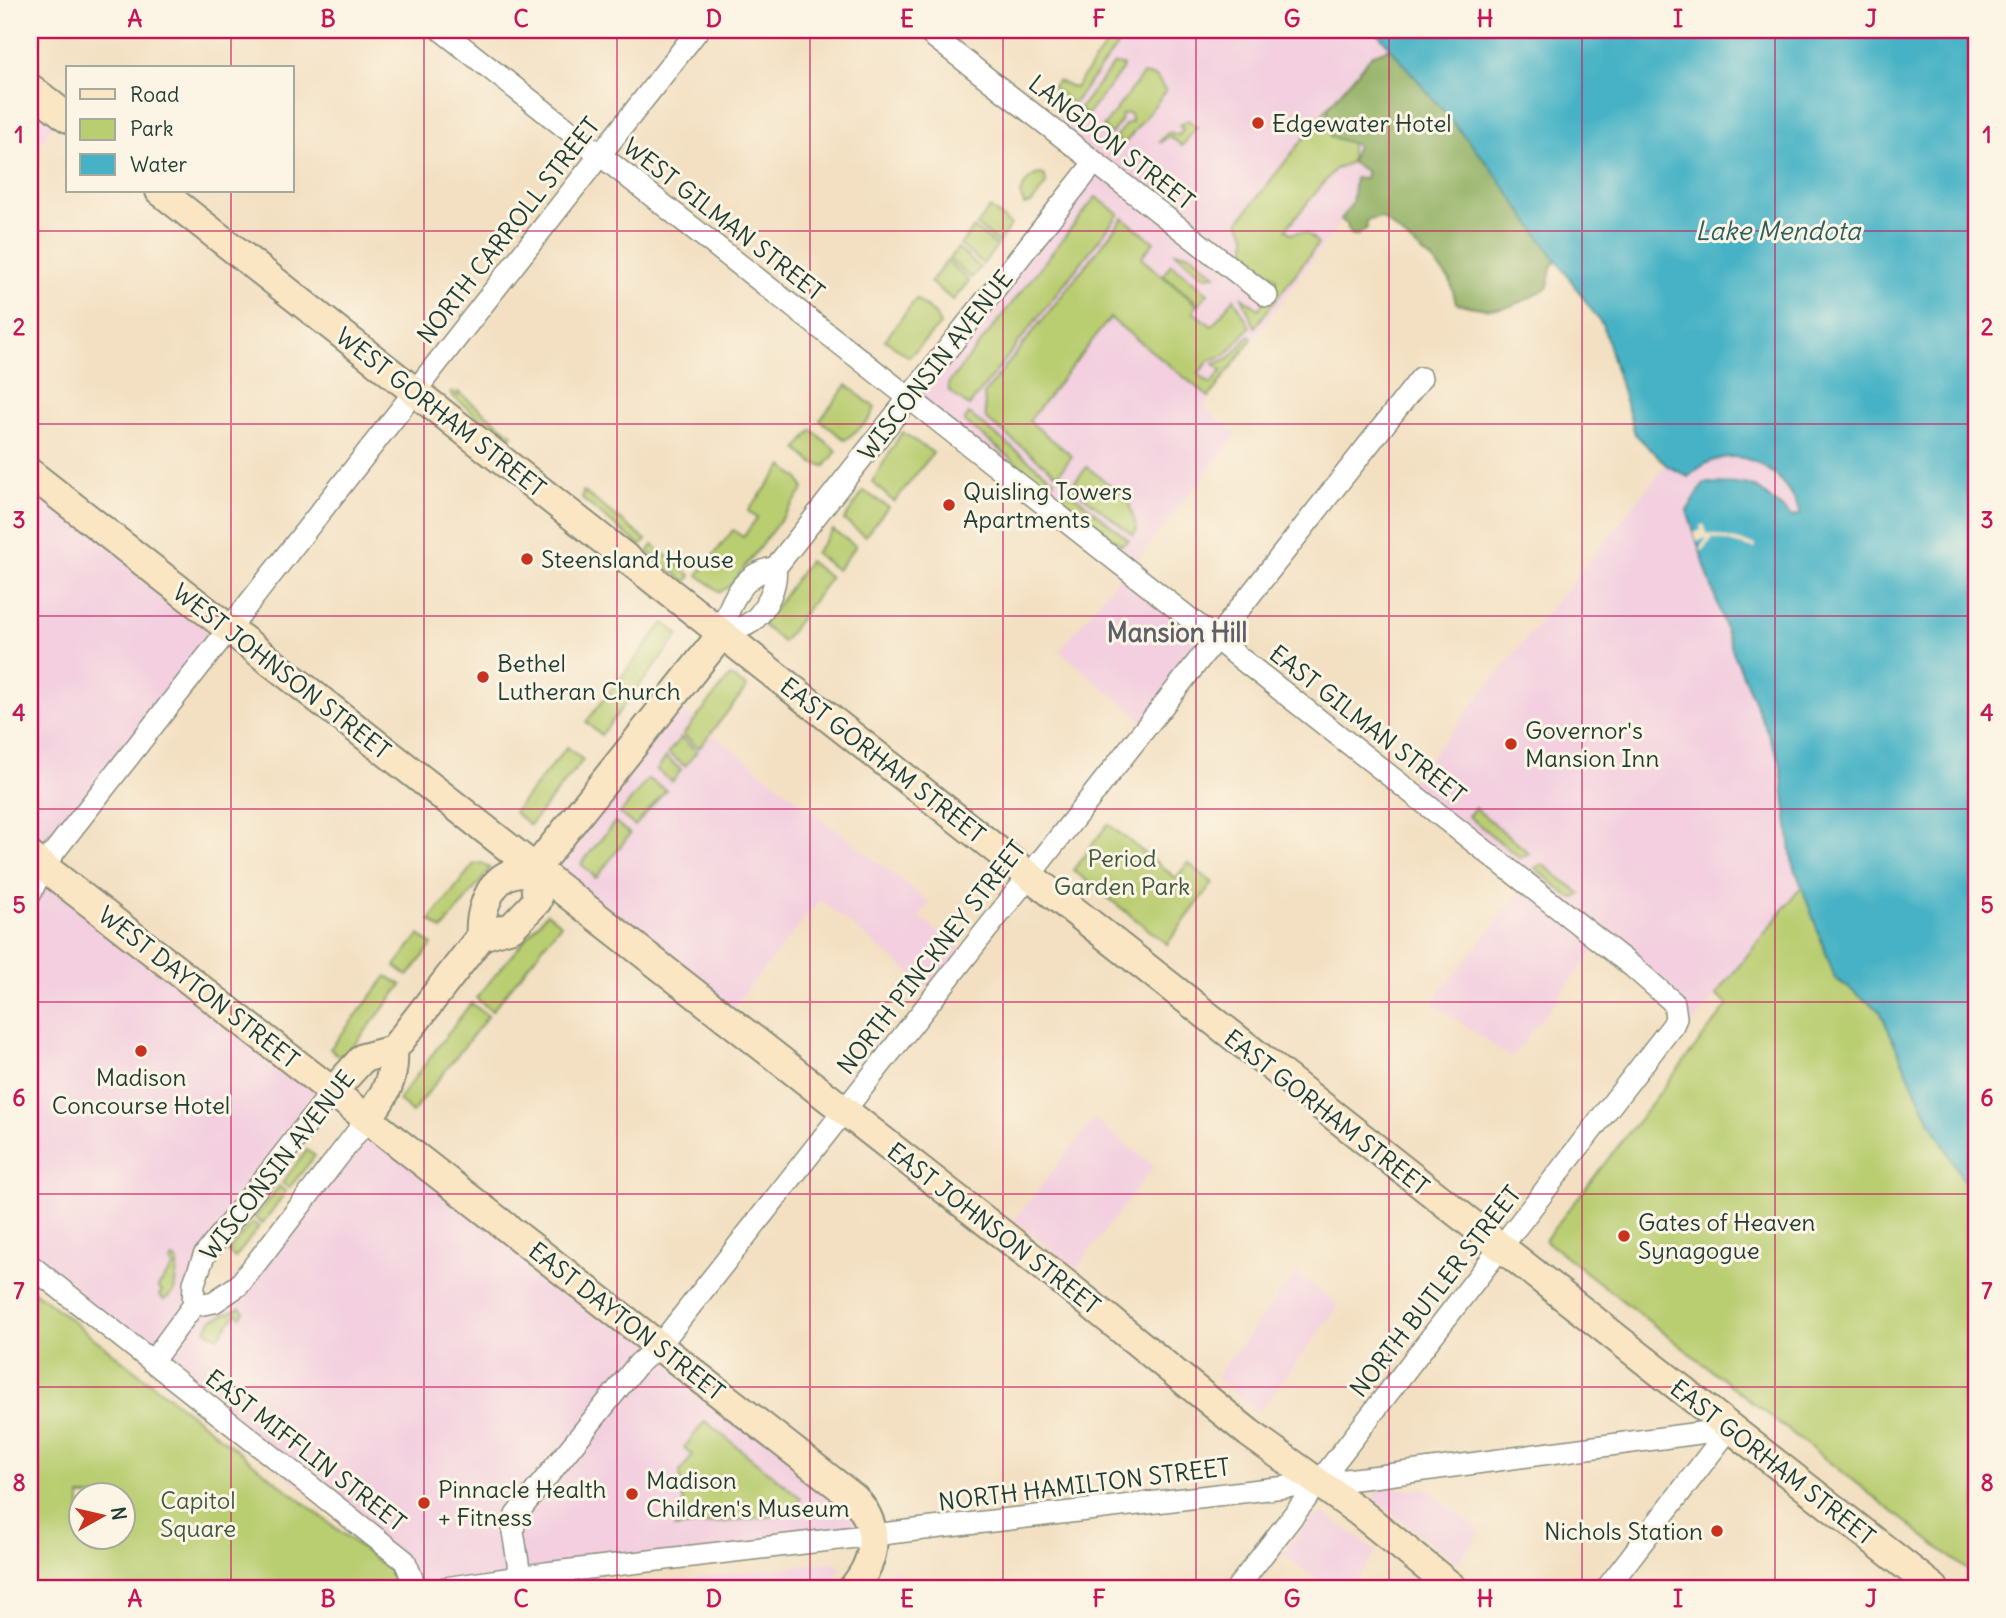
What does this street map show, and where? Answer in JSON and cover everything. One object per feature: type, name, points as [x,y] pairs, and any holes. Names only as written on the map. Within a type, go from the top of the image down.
[{"type":"main road","points":[[30,88],[66,116]]},
{"type":"main road","name":"WEST GORHAM STREET","points":[[161,192],[722,634]]},
{"type":"main road","name":"WEST JOHNSON STREET","points":[[30,473],[534,870]]},
{"type":"main road","name":"WISCONSIN AVENUE","points":[[534,870],[722,634]]},
{"type":"main road","name":"EAST GORHAM STREET","points":[[722,634],[1928,1587]]},
{"type":"main road","name":"WEST DAYTON STREET","points":[[37,861],[368,1118]]},
{"type":"main road","points":[[393,1050],[481,936],[512,927],[537,901],[534,870],[505,876],[491,893],[481,914],[481,936]]},
{"type":"main road","name":"EAST JOHNSON STREET","points":[[534,870],[844,1111],[1249,1433],[1321,1482],[1452,1588]]},
{"type":"main road","name":"WISCONSIN AVENUE","points":[[332,1092],[363,1058],[393,1050],[391,1083],[368,1118]]},
{"type":"main road","name":"EAST DAYTON STREET","points":[[368,1118],[854,1498],[870,1519],[873,1535]]},
{"type":"main road","points":[[853,1588],[871,1561],[873,1535]]},
{"type":"street","name":"WEST GILMAN STREET","points":[[441,30],[910,397]]},
{"type":"street","name":"NORTH CARROLL STREET","points":[[30,895],[37,861],[229,629],[698,30]]},
{"type":"street","name":"LANGDON STREET","points":[[925,30],[1267,296]]},
{"type":"street","name":"WISCONSIN AVENUE","points":[[722,634],[753,622],[773,588],[775,568],[1094,163]]},
{"type":"street","name":"NORTH PINCKNEY STREET","points":[[521,1583],[512,1526],[516,1515],[638,1364],[659,1346],[1421,378]]},
{"type":"street","name":"EAST GILMAN STREET","points":[[910,397],[1665,992],[1675,1010],[1672,1025]]},
{"type":"street","name":"WISCONSIN AVENUE","points":[[722,634],[729,603],[757,574],[775,568]]},
{"type":"street","name":"NORTH BUTLER STREET","points":[[1237,1588],[1672,1025]]},
{"type":"street","name":"WISCONSIN AVENUE","points":[[152,1362],[193,1306],[194,1283],[204,1256],[332,1092]]},
{"type":"street","name":"WISCONSIN AVENUE","points":[[193,1306],[214,1302],[239,1285],[368,1118]]},
{"type":"street","name":"EAST MIFFLIN STREET","points":[[30,1265],[405,1561],[416,1588]]},
{"type":"street","name":"NORTH HAMILTON STREET","points":[[444,1588],[521,1583],[873,1535],[1321,1482],[1729,1429]]},
{"type":"street","points":[[1607,1588],[1729,1429]]},
{"type":"shaded area","points":[[1129,30],[1375,30],[1433,98],[1203,407],[1237,434],[1129,570],[1216,638],[1148,725],[1060,651],[1126,568],[910,397],[1094,163],[1054,129]]},
{"type":"shaded area","points":[[30,88],[63,114],[30,155]]},
{"type":"shaded area","points":[[1732,454],[1750,458],[1764,468],[1785,488],[1801,514],[1792,517],[1745,484],[1704,483],[1687,511],[1733,652],[1780,761],[1792,860],[1802,886],[1685,1034],[1673,1025],[1676,1018],[1601,942],[1511,1058],[1432,1002],[1527,884],[1406,788],[1666,465],[1688,477],[1700,465],[1716,457]]},
{"type":"shaded area","points":[[30,473],[229,629],[44,866],[332,1092],[204,1256],[193,1306],[214,1302],[368,1118],[854,1498],[873,1535],[445,1588],[416,1588],[414,1580],[30,1265]]},
{"type":"shaded area","points":[[669,700],[930,903],[919,917],[967,954],[936,993],[820,900],[725,1017],[534,870]]},
{"type":"shaded area","points":[[1094,1119],[1154,1166],[1076,1269],[1014,1220]]},
{"type":"shaded area","points":[[1297,1272],[1339,1306],[1259,1412],[1215,1378]]},
{"type":"shaded area","points":[[1386,1486],[1409,1490],[1425,1488],[1481,1532],[1457,1563],[1376,1501],[1374,1492]]},
{"type":"shaded area","points":[[1324,1513],[1377,1552],[1349,1588],[1327,1588],[1282,1553],[1313,1517]]},
{"type":"shaded area","points":[[831,1562],[839,1565],[841,1570],[827,1588],[599,1588]]},
{"type":"shaded area","points":[[894,1568],[919,1588],[879,1588]]},
{"type":"green space","points":[[1117,30],[1129,30],[1073,104],[1052,87],[1058,81],[1075,88]]},
{"type":"green space","points":[[1391,48],[1489,165],[1558,259],[1551,267],[1548,287],[1524,301],[1504,308],[1483,308],[1456,303],[1450,280],[1433,261],[1381,217],[1366,221],[1367,228],[1356,236],[1349,233],[1347,224],[1341,220],[1352,203],[1355,178],[1364,179],[1367,172],[1351,162],[1357,145],[1331,137],[1328,107],[1373,54]]},
{"type":"green space","points":[[1114,64],[1123,65],[1122,70],[1087,115],[1079,109]]},
{"type":"green space","points":[[1143,74],[1156,77],[1166,91],[1124,144],[1115,137],[1126,124],[1132,122],[1130,113],[1122,114],[1121,121],[1111,134],[1103,127]]},
{"type":"green space","points":[[1328,107],[1331,137],[1351,142],[1351,162],[1335,169],[1286,229],[1291,234],[1306,233],[1318,244],[1255,327],[1242,297],[1259,309],[1277,279],[1246,251],[1246,236],[1239,221]]},
{"type":"green space","points":[[1188,120],[1197,127],[1182,146],[1170,136],[1159,143],[1168,132],[1179,135],[1183,129],[1179,126]]},
{"type":"green space","points":[[1041,174],[1045,176],[1046,184],[1032,203],[1024,205],[1020,193],[1030,178]]},
{"type":"green space","points":[[1096,197],[1119,214],[969,406],[949,391],[948,384]]},
{"type":"green space","points":[[990,208],[1011,225],[998,243],[977,225]]},
{"type":"green space","points":[[1123,218],[1154,242],[1141,258],[1197,305],[1193,312],[1212,326],[1234,298],[1250,327],[1226,355],[1210,360],[1198,374],[1211,384],[1222,370],[1214,364],[1230,358],[1249,336],[1252,339],[1209,397],[1110,318],[1029,421],[1072,456],[1058,475],[986,419],[984,394]]},
{"type":"green space","points":[[974,228],[997,246],[983,264],[960,245]]},
{"type":"green space","points":[[958,248],[980,268],[971,278],[949,259]]},
{"type":"green space","points":[[1175,252],[1190,254],[1216,275],[1204,276]]},
{"type":"green space","points":[[947,261],[969,281],[953,300],[930,282]]},
{"type":"green space","points":[[1171,264],[1208,293],[1199,304],[1163,275]]},
{"type":"green space","points":[[916,299],[935,314],[940,325],[909,357],[885,340]]},
{"type":"green space","points":[[847,385],[875,408],[868,421],[845,440],[820,420]]},
{"type":"green space","points":[[452,391],[458,396],[458,392],[513,435],[508,441],[450,394]]},
{"type":"green space","points":[[969,414],[1054,480],[1048,488],[964,421]]},
{"type":"green space","points":[[812,430],[837,451],[825,466],[813,463],[797,449]]},
{"type":"green space","points":[[902,432],[933,453],[894,502],[872,482]]},
{"type":"green space","points":[[783,466],[798,478],[804,489],[730,586],[720,592],[698,575],[733,530],[743,537],[757,518],[748,511]]},
{"type":"green space","points":[[1087,467],[1128,499],[1137,530],[1133,535],[1071,486]]},
{"type":"green space","points":[[1068,490],[1129,540],[1121,545],[1062,498]]},
{"type":"green space","points":[[583,491],[646,540],[641,546],[582,499]]},
{"type":"green space","points":[[864,491],[888,507],[865,536],[844,520]]},
{"type":"green space","points":[[833,530],[856,546],[837,570],[815,553]]},
{"type":"green space","points":[[653,545],[691,576],[686,582],[648,552]]},
{"type":"green space","points":[[809,561],[830,578],[783,642],[763,625]]},
{"type":"green space","points":[[664,623],[679,635],[601,735],[586,722]]},
{"type":"green space","points":[[730,676],[747,687],[699,748],[683,735]]},
{"type":"green space","points":[[681,738],[697,751],[685,766],[668,753]]},
{"type":"green space","points":[[567,747],[583,760],[530,825],[514,812]]},
{"type":"green space","points":[[666,757],[681,770],[672,782],[657,770]]},
{"type":"green space","points":[[648,779],[666,790],[635,826],[620,814]]},
{"type":"green space","points":[[1475,808],[1529,853],[1520,858],[1468,816]]},
{"type":"green space","points":[[615,822],[630,834],[596,878],[581,864]]},
{"type":"green space","name":"Period Garden Park","points":[[1108,824],[1176,878],[1188,863],[1213,883],[1167,944],[1073,870]]},
{"type":"green space","points":[[482,863],[490,869],[442,930],[430,920],[474,864]]},
{"type":"green space","points":[[1542,864],[1581,894],[1576,898],[1569,897],[1535,868]]},
{"type":"green space","points":[[1802,886],[1835,978],[1880,1011],[1925,1112],[1976,1203],[1976,1577],[1545,1240],[1728,1005],[1716,995]]},
{"type":"green space","points":[[547,913],[561,924],[492,1011],[476,998]]},
{"type":"green space","points":[[419,935],[432,945],[408,976],[395,966]]},
{"type":"green space","points":[[387,976],[402,985],[350,1050],[340,1056],[330,1049]]},
{"type":"green space","points":[[471,1003],[488,1016],[412,1113],[399,1100],[401,1096]]},
{"type":"green space","points":[[307,1150],[315,1156],[289,1188],[282,1183]]},
{"type":"green space","points":[[279,1186],[286,1192],[262,1224],[255,1218]]},
{"type":"green space","points":[[252,1222],[259,1227],[235,1258],[228,1252]]},
{"type":"green space","points":[[173,1258],[178,1262],[174,1292],[164,1300],[159,1295],[162,1291],[158,1287],[174,1266],[170,1262]]},
{"type":"green space","name":"Capitol Square","points":[[30,1288],[388,1569],[399,1588],[30,1588]]},
{"type":"green space","points":[[240,1308],[244,1312],[241,1316],[237,1313],[218,1337],[206,1331],[211,1320]]},
{"type":"green space","points":[[705,1421],[801,1498],[789,1514],[675,1528],[685,1516],[680,1472],[693,1454],[684,1448]]},
{"type":"water","name":"Lake Mendota","points":[[1375,30],[1976,30],[1976,1203],[1925,1111],[1880,1011],[1835,978],[1792,860],[1780,761],[1733,652],[1687,511],[1704,483],[1745,484],[1757,488],[1792,517],[1801,514],[1781,482],[1754,461],[1738,457],[1721,458],[1704,465],[1688,477],[1666,465],[1635,434],[1603,326],[1489,165]]},
{"type":"pier","points":[[1704,524],[1707,533],[1756,545],[1755,549],[1713,538],[1701,552],[1700,548],[1707,538],[1697,541],[1694,533],[1701,530],[1700,526]]},
{"type":"place","name":"Edgewater Hotel","points":[[1258,123]]},
{"type":"place","name":"Quisling Towers Apartments","points":[[949,505]]},
{"type":"place","name":"Steensland House","points":[[527,559]]},
{"type":"place","name":"Bethel Lutheran Church","points":[[483,677]]},
{"type":"place","name":"Governor's Mansion Inn","points":[[1511,744]]},
{"type":"place","name":"Madison Concourse Hotel","points":[[141,1051]]},
{"type":"place","name":"Gates of Heaven Synagogue","points":[[1624,1236]]},
{"type":"place","name":"Madison Children's Museum","points":[[632,1494]]},
{"type":"place","name":"Pinnacle Health + Fitness","points":[[424,1503]]},
{"type":"place","name":"Nichols Station","points":[[1717,1531]]},
{"type":"district","name":"Mansion Hill","points":[[1177,632]]}]
